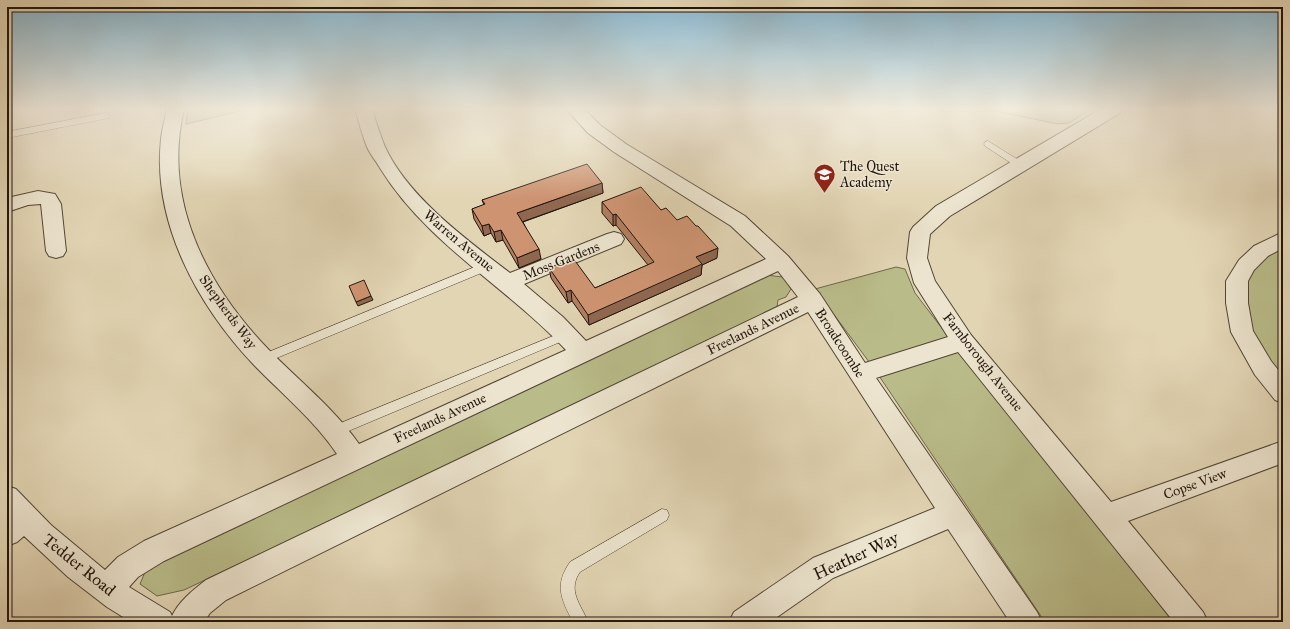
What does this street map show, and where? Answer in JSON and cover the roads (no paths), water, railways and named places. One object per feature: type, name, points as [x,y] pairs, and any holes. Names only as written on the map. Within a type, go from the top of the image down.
[{"type":"street","name":"Shepherds Way","points":[[169,138],[168,144],[169,176],[175,206],[186,244],[200,276],[221,307],[263,359],[290,384],[334,431],[354,458]]},
{"type":"street","name":"Warren Avenue","points":[[373,138],[391,172],[434,222],[487,266],[509,282],[568,334],[583,352]]},
{"type":"street","name":"Broadcoombe","points":[[607,138],[738,221],[781,261],[812,300],[1027,622]]},
{"type":"street","name":"Farnborough Avenue","points":[[1065,138],[943,211],[920,232],[917,258],[925,283],[963,341],[1108,516],[1193,622]]},
{"type":"street","points":[[7,205],[30,198],[40,197],[48,199],[51,204],[56,251]]},
{"type":"street","name":"Moss Gardens","points":[[509,282],[614,239]]},
{"type":"street","points":[[1283,239],[1261,251],[1246,265],[1236,281],[1237,304],[1242,332],[1263,368],[1283,393]]},
{"type":"street","name":"Freelands Avenue","points":[[107,588],[128,567],[154,551],[781,261]]},
{"type":"street","name":"Freelands Avenue","points":[[185,622],[200,603],[216,590],[812,300]]},
{"type":"street","points":[[860,374],[963,341]]},
{"type":"street","name":"Copse View","points":[[1108,516],[1283,452]]},
{"type":"street","name":"Heather Way","points":[[744,622],[823,568],[954,513]]},
{"type":"street","name":"Tedder Road","points":[[13,516],[134,608],[160,622]]},
{"type":"lane","points":[[988,144],[1020,165]]},
{"type":"lane","points":[[263,359],[487,266]]},
{"type":"lane","points":[[334,431],[568,334]]},
{"type":"lane","points":[[582,622],[568,597],[567,582],[570,573],[576,566],[662,515]]},
{"type":"place","name":"The Quest Academy","points":[[825,194]]}]
